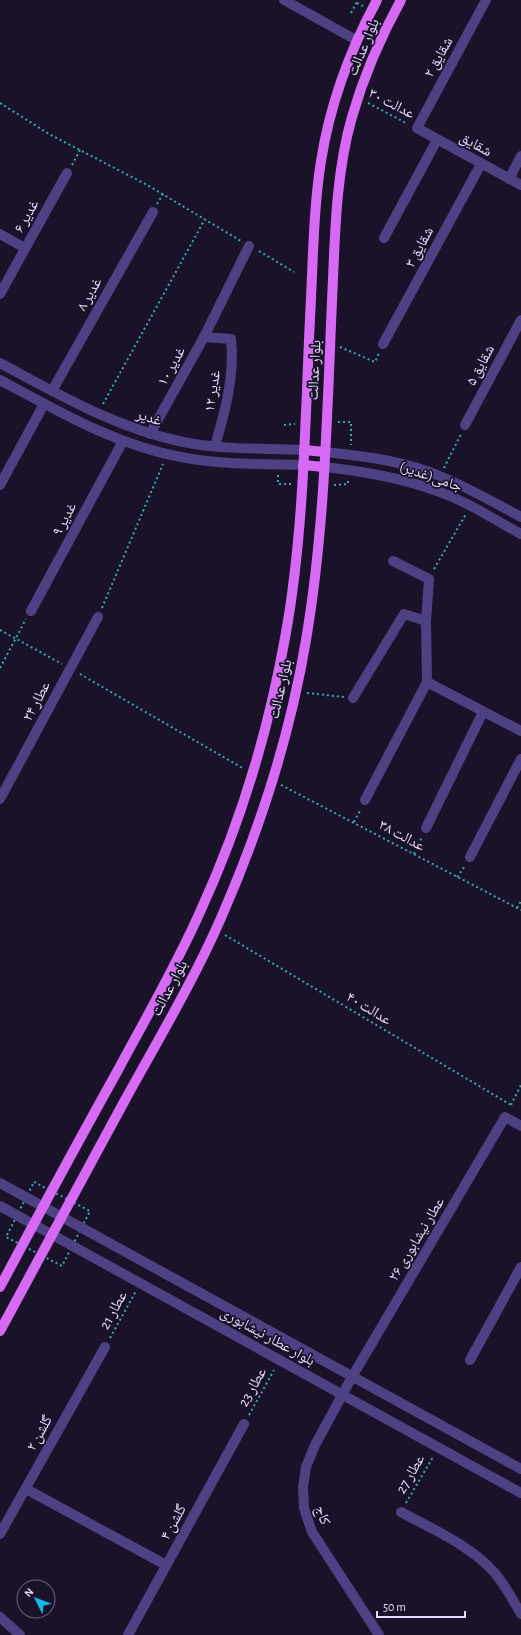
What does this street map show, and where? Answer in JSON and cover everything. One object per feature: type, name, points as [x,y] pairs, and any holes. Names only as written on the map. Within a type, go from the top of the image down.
[{"type":"main road","name":"بلوار عدالت","points":[[0,1287],[166,981],[201,912],[230,840],[253,774],[271,707],[286,637],[295,567],[304,450],[316,210],[321,161],[331,114],[356,40],[377,0]]},
{"type":"main road","name":"بلوار عدالت","points":[[0,1331],[185,991],[215,929],[250,847],[273,780],[306,641],[316,569],[325,452],[337,211],[342,164],[351,119],[358,98],[376,48],[401,0]]},
{"type":"main road","points":[[304,450],[325,452]]},
{"type":"main road","points":[[303,465],[324,467]]},
{"type":"street","points":[[284,0],[356,40]]},
{"type":"street","name":"شقایق ۲","points":[[416,128],[486,0]]},
{"type":"street","name":"شقایق","points":[[416,128],[521,185]]},
{"type":"street","points":[[384,238],[437,140]]},
{"type":"street","points":[[509,178],[521,156]]},
{"type":"street","name":"شقایق ۳","points":[[384,344],[481,164]]},
{"type":"street","name":"غدیر ۶","points":[[0,294],[67,173]]},
{"type":"street","name":"غدیر ۸","points":[[52,391],[153,212]]},
{"type":"street","points":[[0,234],[25,248]]},
{"type":"street","points":[[204,337],[249,246]]},
{"type":"street","name":"شقایق ۵","points":[[465,425],[518,333],[521,320]]},
{"type":"street","name":"غدیر ۱۰","points":[[150,434],[204,337],[231,339]]},
{"type":"street","name":"غدیر ۱۲","points":[[215,446],[227,407],[233,351],[231,339]]},
{"type":"street","name":"غدیر","points":[[0,363],[98,414],[150,434],[185,442],[215,446],[304,450]]},
{"type":"street","name":"غدیر","points":[[0,380],[69,417],[107,435],[167,454],[219,462],[303,465]]},
{"type":"street","points":[[0,485],[44,404]]},
{"type":"street","name":"غدیر ۹","points":[[31,611],[123,441]]},
{"type":"street","name":"جامی(غدیر)","points":[[325,452],[364,456],[402,464],[440,476],[477,493],[521,517]]},
{"type":"street","name":"جامی(غدیر)","points":[[324,467],[362,471],[398,479],[435,490],[470,506],[521,534]]},
{"type":"street","points":[[365,800],[427,682],[426,621],[429,579],[393,561]]},
{"type":"street","points":[[353,698],[404,614],[426,621]]},
{"type":"street","name":"عطار ۲۴","points":[[0,799],[98,617]]},
{"type":"street","points":[[427,682],[521,731]]},
{"type":"street","points":[[426,828],[483,712]]},
{"type":"street","points":[[470,857],[521,759]]},
{"type":"street","points":[[505,1117],[521,1126]]},
{"type":"street","name":"عطار نیشابوری ۲۶","points":[[342,1394],[505,1117]]},
{"type":"street","name":"بلوار عطار نیشابوری","points":[[0,1183],[521,1470]]},
{"type":"street","name":"بلوار عطار نیشابوری","points":[[0,1206],[521,1493]]},
{"type":"street","points":[[470,1360],[521,1267]]},
{"type":"street","name":"گلشن ۲","points":[[0,1534],[105,1347]]},
{"type":"street","name":"کاج","points":[[342,1394],[315,1445],[306,1467],[303,1487],[304,1508],[312,1532],[379,1635]]},
{"type":"street","name":"گلشن ۴","points":[[128,1635],[244,1424]]},
{"type":"street","points":[[26,1489],[166,1565]]},
{"type":"street","points":[[401,1512],[459,1544],[480,1558],[499,1578],[521,1614]]},
{"type":"street","points":[[0,1617],[20,1635]]},
{"type":"path","points":[[351,13],[358,0]]},
{"type":"path","name":"عدالت ۳۰","points":[[358,98],[416,128]]},
{"type":"path","points":[[0,103],[49,134],[149,186],[294,272]]},
{"type":"path","points":[[67,173],[80,150]]},
{"type":"path","points":[[98,414],[205,219]]},
{"type":"path","points":[[330,343],[375,362],[384,344]]},
{"type":"path","points":[[440,476],[465,425]]},
{"type":"path","points":[[98,617],[167,454]]},
{"type":"path","points":[[429,579],[470,506]]},
{"type":"path","points":[[0,668],[31,611]]},
{"type":"path","points":[[0,630],[71,668],[253,774]]},
{"type":"path","points":[[295,692],[353,698]]},
{"type":"path","name":"عدالت ۳۸","points":[[273,780],[521,910]]},
{"type":"path","points":[[354,822],[365,800]]},
{"type":"path","points":[[414,854],[426,828]]},
{"type":"path","points":[[517,908],[521,901]]},
{"type":"path","name":"عدالت ۴۰","points":[[215,929],[511,1105]]},
{"type":"path","points":[[505,1117],[521,1085]]},
{"type":"path","name":"عطار 21","points":[[105,1347],[140,1283]]},
{"type":"path","name":"عطار 23","points":[[244,1424],[280,1360]]},
{"type":"path","name":"عطار 27","points":[[401,1512],[438,1447]]}]
